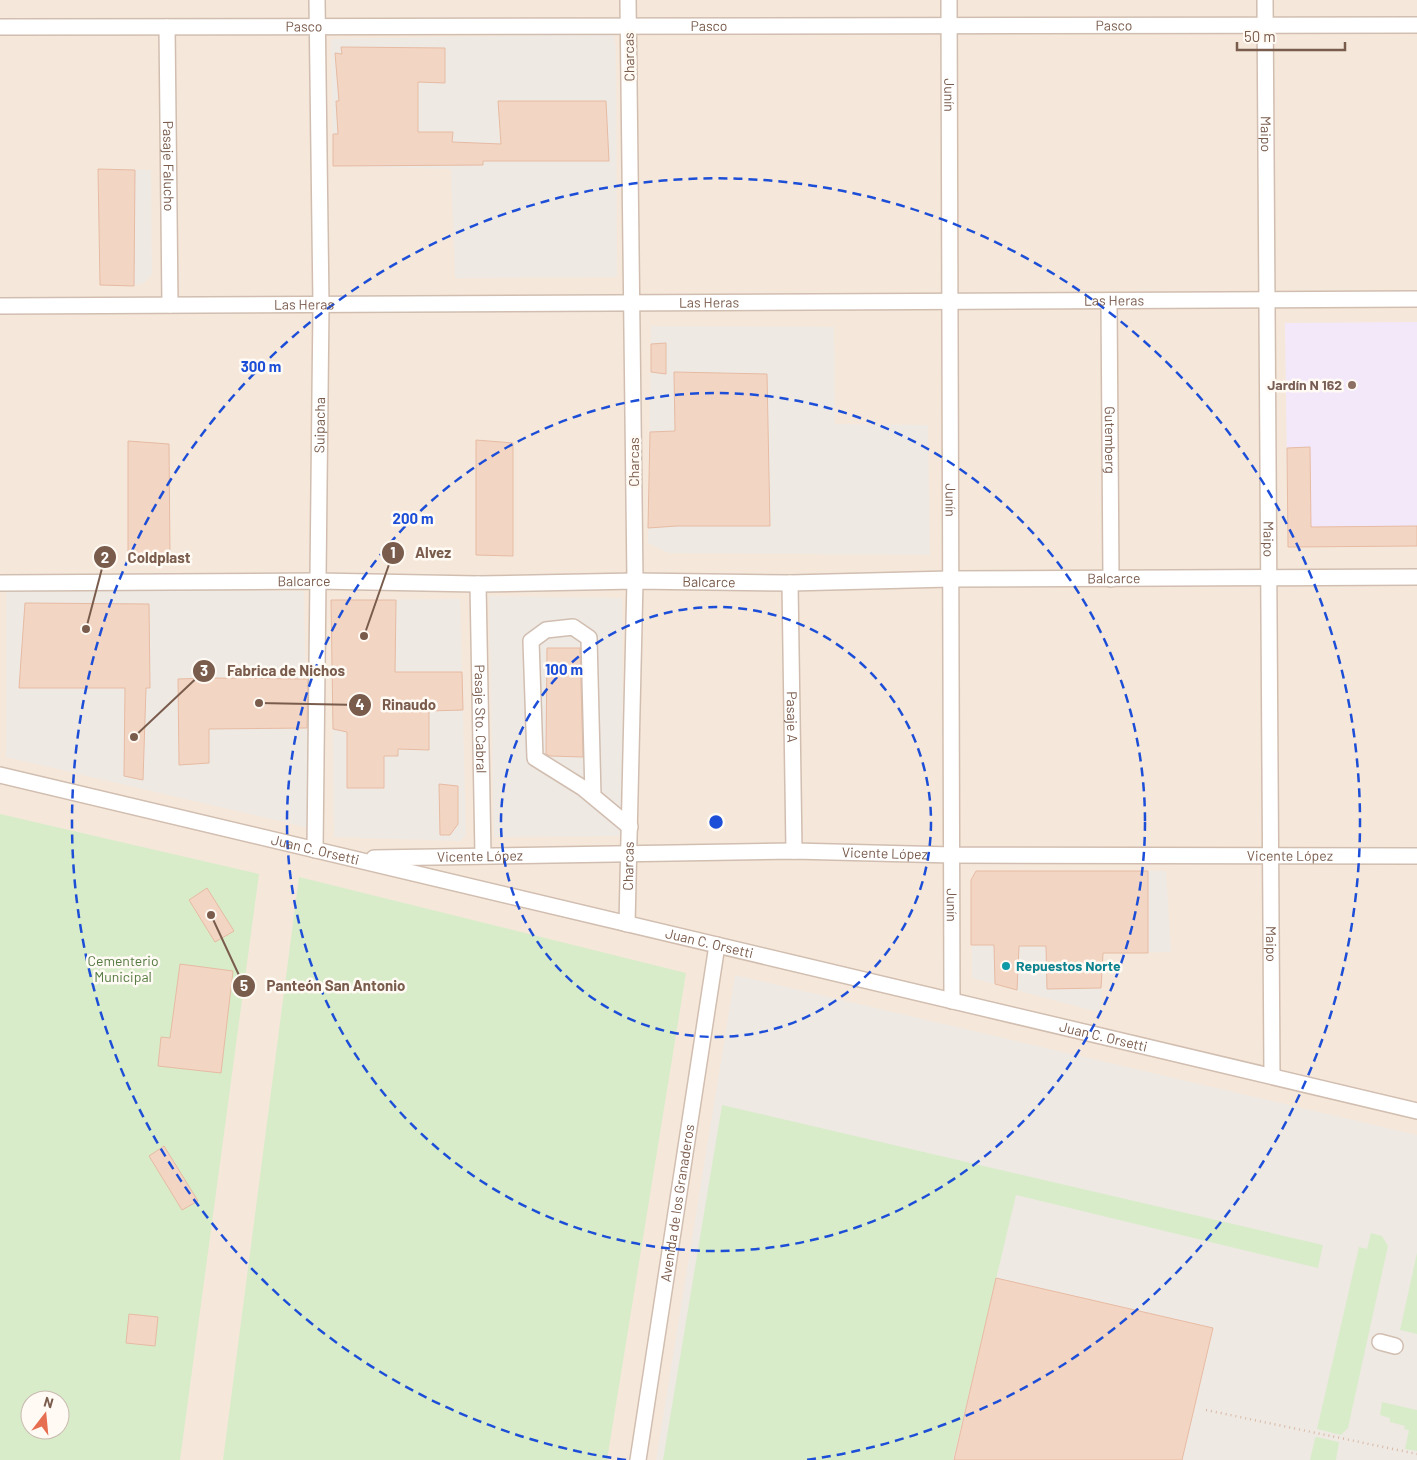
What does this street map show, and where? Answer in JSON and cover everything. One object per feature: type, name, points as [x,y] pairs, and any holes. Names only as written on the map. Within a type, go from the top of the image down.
[{"type":"street","name":"Suipacha","points":[[315,850],[321,304],[317,0]]},
{"type":"street","name":"Charcas","points":[[627,924],[635,581],[628,0]]},
{"type":"street","name":"Junín","points":[[949,0],[952,1000]]},
{"type":"street","name":"Maipo","points":[[1266,0],[1272,1076]]},
{"type":"street","name":"Pasco","points":[[0,27],[1417,25]]},
{"type":"street","name":"Pasaje Falucho","points":[[167,27],[170,305]]},
{"type":"street","name":"Las Heras","points":[[0,306],[1417,300]]},
{"type":"street","name":"Gutemberg","points":[[1109,301],[1111,579]]},
{"type":"street","name":"Balcarce","points":[[0,583],[317,581],[478,584],[635,581],[790,583],[950,579],[1111,579],[1269,576],[1417,577]]},
{"type":"street","name":"Pasaje A","points":[[790,583],[794,852]]},
{"type":"street","name":"Pasaje Sto. Cabral","points":[[478,584],[483,855]]},
{"type":"street","points":[[593,796],[589,638],[573,627],[546,630],[531,642],[535,758],[593,796],[630,826]]},
{"type":"street","name":"Juan C. Orsetti","points":[[0,775],[1417,1110]]},
{"type":"street","name":"Vicente López","points":[[354,859],[483,855],[794,852],[952,855],[1270,854],[1417,856]]},
{"type":"street","name":"Avenida de los Granaderos","points":[[638,1460],[717,945]]},
{"type":"path","points":[[1206,1410],[1417,1454]]},
{"type":"shaded area","points":[[0,0],[1417,0],[1417,1460],[0,1460]]},
{"type":"shaded area","points":[[614,34],[616,49],[617,277],[455,278],[451,169],[333,166],[331,39]]},
{"type":"shaded area","points":[[98,169],[151,170],[152,274],[144,283],[134,286],[100,285]]},
{"type":"shaded area","name":"Jardín N 162","points":[[1417,322],[1417,546],[1288,547],[1285,323]]},
{"type":"shaded area","points":[[651,326],[834,327],[835,424],[928,425],[930,555],[668,553],[648,543]]},
{"type":"shaded area","points":[[6,591],[304,591],[309,828],[6,757]]},
{"type":"shaded area","points":[[489,596],[622,598],[623,836],[494,837]]},
{"type":"shaded area","points":[[460,599],[466,835],[460,841],[334,837],[331,600]]},
{"type":"shaded area","points":[[976,871],[1166,871],[1171,952],[1103,953],[1101,1013],[972,978],[971,880]]},
{"type":"shaded area","points":[[735,975],[1417,1135],[1417,1460],[656,1460]]},
{"type":"green space","name":"Cementerio Municipal","points":[[0,814],[259,874],[180,1460],[0,1460]]},
{"type":"green space","points":[[299,877],[686,973],[607,1460],[223,1460]]},
{"type":"green space","points":[[722,1105],[1323,1245],[1318,1268],[1016,1195],[953,1460],[663,1460]]},
{"type":"green space","points":[[1371,1233],[1382,1236],[1388,1246],[1348,1428],[1341,1435],[1317,1429],[1359,1247],[1367,1249]]},
{"type":"green space","points":[[1417,1253],[1417,1334],[1400,1330]]},
{"type":"green space","points":[[1382,1402],[1417,1410],[1417,1451],[1405,1449],[1409,1430],[1404,1429],[1405,1426],[1390,1422],[1390,1418],[1380,1415]]},
{"type":"green space","points":[[1315,1438],[1339,1442],[1336,1460],[1310,1460]]},
{"type":"building","points":[[341,47],[445,48],[445,83],[418,82],[418,132],[453,132],[452,142],[501,144],[498,101],[606,101],[609,161],[483,161],[483,165],[333,166],[333,134],[338,134],[336,101],[339,101],[335,53],[342,54]]},
{"type":"building","points":[[98,169],[135,170],[134,286],[100,285]]},
{"type":"building","points":[[666,343],[666,374],[651,372],[651,344]]},
{"type":"building","points":[[674,372],[767,374],[770,526],[677,526],[648,528],[650,432],[675,431]]},
{"type":"building","points":[[476,440],[513,443],[513,556],[476,555]]},
{"type":"building","points":[[128,441],[169,444],[170,557],[128,556]]},
{"type":"building","points":[[1310,447],[1311,527],[1417,526],[1417,546],[1288,547],[1287,448]]},
{"type":"building","points":[[331,600],[396,600],[395,672],[462,672],[463,710],[429,711],[429,750],[398,749],[398,756],[384,756],[384,788],[347,788],[347,732],[333,729]]},
{"type":"building","points":[[25,603],[149,604],[150,688],[146,688],[143,780],[124,776],[125,688],[19,688]]},
{"type":"building","points":[[547,648],[580,648],[583,757],[550,756],[546,754]]},
{"type":"building","points":[[178,679],[308,679],[307,728],[209,729],[209,763],[179,765]]},
{"type":"building","points":[[439,784],[458,786],[458,824],[450,835],[440,835]]},
{"type":"building","points":[[976,871],[1148,871],[1148,953],[1103,953],[1101,988],[1047,989],[1046,946],[1019,946],[1017,990],[995,984],[994,945],[971,945],[971,880]]},
{"type":"building","points":[[207,888],[234,931],[215,942],[189,900]]},
{"type":"building","points":[[180,964],[233,971],[221,1073],[158,1066],[161,1037],[170,1038]]},
{"type":"building","points":[[164,1146],[198,1201],[182,1210],[149,1156]]},
{"type":"building","points":[[996,1278],[1213,1328],[1182,1460],[954,1460]]},
{"type":"building","points":[[129,1314],[158,1317],[155,1346],[126,1343]]},
{"type":"place","name":"Jardín N 162","points":[[1352,385]]},
{"type":"place","name":"Coldplast","points":[[86,629]]},
{"type":"place","name":"Alvez","points":[[364,636]]},
{"type":"place","name":"Rinaudo","points":[[259,703]]},
{"type":"place","name":"Fabrica de Nichos","points":[[134,737]]},
{"type":"place","name":"Panteón San Antonio","points":[[211,915]]},
{"type":"place","name":"Repuestos Norte","points":[[1006,966]]}]
